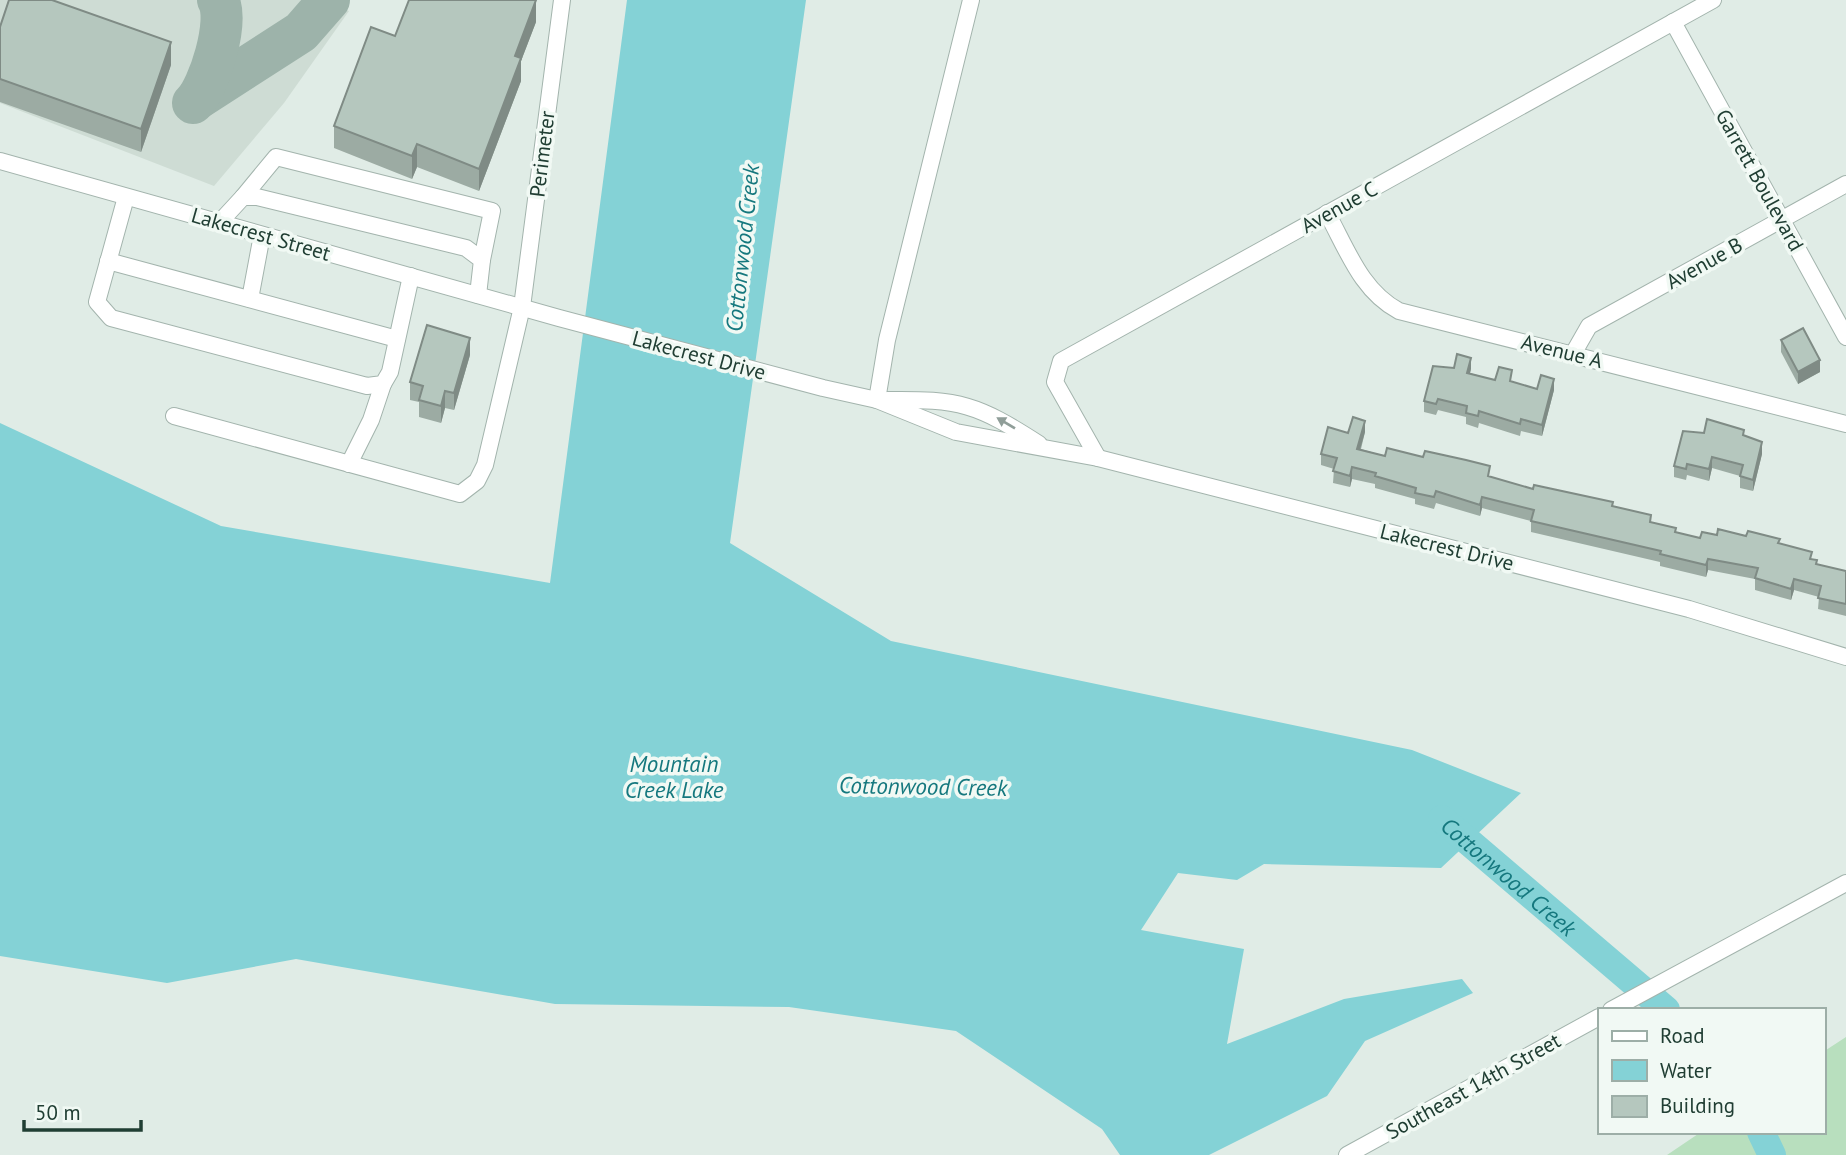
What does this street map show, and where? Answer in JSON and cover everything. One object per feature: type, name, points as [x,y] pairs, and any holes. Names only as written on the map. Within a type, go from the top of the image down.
[{"type":"street","name":"Perimeter","points":[[349,464],[460,494],[477,481],[485,465],[522,307],[562,0]]},
{"type":"street","points":[[877,400],[887,340],[971,0]]},
{"type":"street","name":"Avenue C","points":[[1098,458],[1055,382],[1061,361],[1713,0]]},
{"type":"street","name":"Garrett Boulevard","points":[[1673,22],[1846,337]]},
{"type":"street","points":[[219,223],[276,157],[492,211],[478,295]]},
{"type":"street","name":"Lakecrest Street","points":[[0,161],[522,307]]},
{"type":"street","name":"Avenue B","points":[[1573,354],[1590,326],[1846,184]]},
{"type":"street","points":[[126,197],[97,302],[111,318],[367,386],[383,384]]},
{"type":"street","points":[[243,197],[257,197],[466,248],[482,260]]},
{"type":"street","name":"Avenue A","points":[[1327,213],[1366,285],[1380,301],[1399,311],[1846,424]]},
{"type":"street","points":[[250,299],[262,234]]},
{"type":"street","points":[[108,261],[397,339]]},
{"type":"street","points":[[174,416],[349,464],[390,372],[411,276]]},
{"type":"street","name":"Lakecrest Drive","points":[[522,307],[877,400],[956,432],[1098,458],[1689,609],[1846,657]]},
{"type":"street","name":"Lakecrest Drive","points":[[877,400],[941,399],[964,403],[1002,420],[1045,448]]},
{"type":"street","name":"Southeast 14th Street","points":[[1615,1008],[1690,965],[1846,883]]},
{"type":"street","name":"Southeast 14th Street","points":[[1347,1155],[1598,1018]]},
{"type":"shaded area","points":[[0,0],[320,0],[349,11],[284,103],[214,186],[0,103]]},
{"type":"green space","points":[[1846,1037],[1846,1155],[1667,1155],[1698,1134],[1825,1134],[1825,1051]]},
{"type":"water","name":"Mountain Creek Lake","points":[[627,0],[806,0],[730,543],[891,641],[1412,750],[1521,793],[1441,868],[1264,864],[1237,880],[1178,873],[1141,930],[1244,949],[1227,1044],[1344,999],[1462,979],[1473,993],[1365,1041],[1327,1096],[1209,1155],[1120,1155],[1102,1129],[956,1031],[789,1007],[555,1004],[296,959],[167,983],[0,956],[0,423],[221,526],[550,583]]},
{"type":"building","points":[[9,0],[52,0],[171,42],[141,129],[0,79],[0,27]]},
{"type":"building","points":[[409,0],[536,0],[515,56],[521,58],[479,169],[417,144],[412,156],[334,126],[371,27],[395,36]]},
{"type":"building","points":[[427,325],[470,338],[454,393],[445,391],[441,406],[419,400],[423,386],[410,382]]},
{"type":"building","points":[[1803,328],[1820,360],[1798,372],[1781,340]]},
{"type":"building","points":[[1457,354],[1471,358],[1467,373],[1495,380],[1499,367],[1512,370],[1510,381],[1537,389],[1541,375],[1554,379],[1542,425],[1521,419],[1520,424],[1479,411],[1478,416],[1466,413],[1467,406],[1438,399],[1436,404],[1424,401],[1433,366],[1454,368]]},
{"type":"building","points":[[1353,417],[1365,421],[1357,449],[1385,456],[1387,448],[1423,457],[1425,451],[1490,466],[1488,476],[1533,489],[1534,485],[1613,502],[1612,506],[1651,515],[1650,522],[1676,528],[1675,532],[1700,538],[1702,532],[1717,535],[1718,529],[1746,536],[1748,531],[1780,539],[1778,543],[1812,552],[1810,559],[1817,560],[1816,564],[1846,571],[1846,604],[1818,598],[1821,586],[1794,579],[1791,589],[1755,578],[1758,568],[1708,559],[1706,565],[1660,554],[1661,551],[1531,521],[1534,510],[1482,497],[1480,505],[1436,491],[1434,497],[1415,493],[1416,488],[1352,467],[1350,476],[1333,471],[1337,458],[1321,454],[1328,427],[1348,433]]},
{"type":"building","points":[[1707,419],[1744,430],[1743,435],[1762,442],[1753,480],[1740,476],[1743,465],[1712,457],[1709,469],[1687,464],[1686,469],[1674,466],[1683,431],[1704,433]]},
{"type":"waterway","name":"Cottonwood Creek","points":[[1442,819],[1664,1008]]},
{"type":"waterway","name":"Cottonwood Creek","points":[[1762,1134],[1772,1155]]},
{"type":"taxiway","points":[[193,103],[211,69],[220,37],[221,10],[218,0]]},
{"type":"taxiway","points":[[197,99],[301,32],[329,0]]}]
